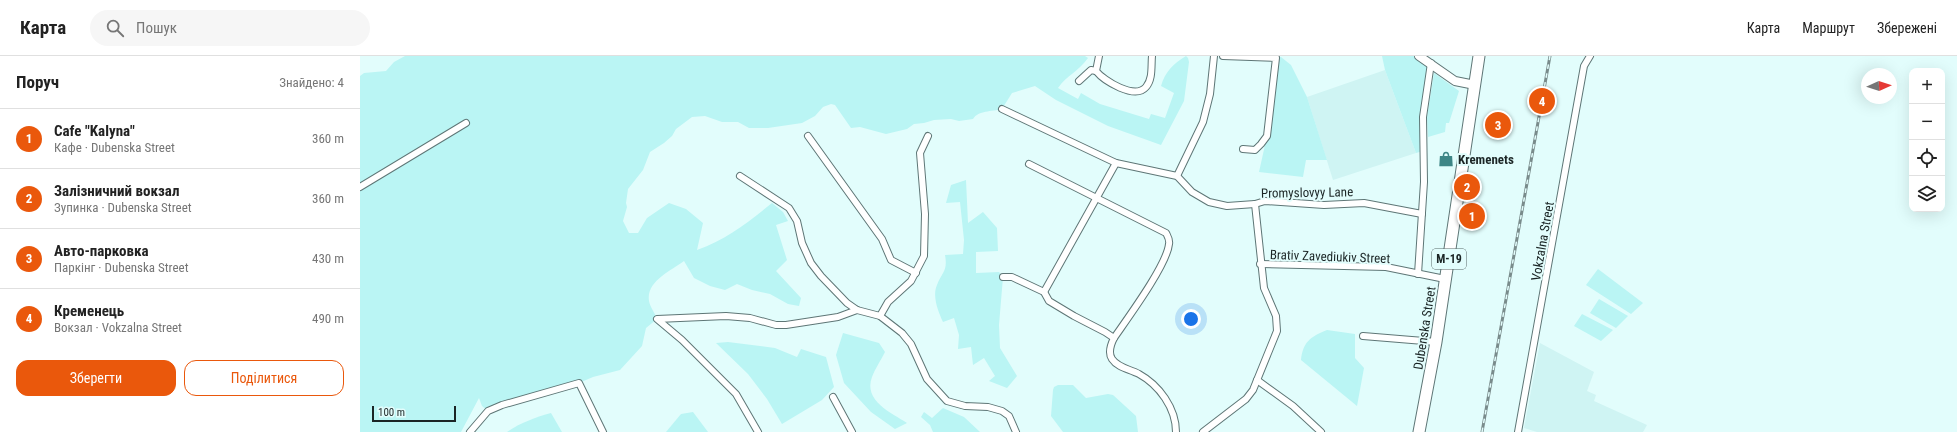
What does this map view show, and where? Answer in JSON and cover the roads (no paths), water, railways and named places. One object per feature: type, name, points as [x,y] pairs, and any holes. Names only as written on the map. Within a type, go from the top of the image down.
[{"type":"highway","name":"М-19","points":[[1474,84],[1479,56]]},
{"type":"highway","name":"Dubenska Street","points":[[1419,432],[1446,279],[1474,84]]},
{"type":"street","points":[[1096,71],[1100,56]]},
{"type":"street","points":[[1079,81],[1091,70],[1096,71],[1108,82],[1117,86],[1131,91],[1142,90],[1150,78],[1152,56]]},
{"type":"street","points":[[1002,109],[1116,163],[1177,176],[1203,122],[1210,94],[1214,56]]},
{"type":"street","points":[[1223,56],[1276,58],[1267,136],[1255,150],[1243,149]]},
{"type":"street","points":[[1419,56],[1455,81],[1474,84]]},
{"type":"street","name":"Vokzalna Street","points":[[1518,432],[1584,66],[1590,56]]},
{"type":"street","points":[[1418,274],[1424,182],[1423,118],[1431,63]]},
{"type":"street","points":[[360,187],[466,123]]},
{"type":"street","points":[[808,136],[882,239],[891,260],[916,273]]},
{"type":"street","points":[[880,316],[888,302],[911,281],[924,256],[926,244],[925,214],[920,153],[928,136]]},
{"type":"street","points":[[1044,292],[1116,163]]},
{"type":"street","points":[[1029,164],[1166,233],[1169,238],[1166,254],[1139,300],[1114,338],[1110,352],[1112,359],[1124,368],[1138,373],[1159,389],[1170,408],[1176,432]]},
{"type":"street","points":[[740,176],[789,208],[797,221],[802,243],[811,263],[847,303],[857,310],[880,316],[902,333],[911,344],[926,379],[947,401],[964,406],[988,407],[1002,411],[1011,420],[1016,432]]},
{"type":"street","name":"Promyslovyy Lane","points":[[1177,176],[1192,192],[1209,202],[1227,206],[1254,204],[1265,201],[1324,205],[1364,203],[1422,214]]},
{"type":"street","points":[[1203,432],[1246,398],[1253,390],[1277,331],[1276,316],[1264,288],[1254,204]]},
{"type":"street","name":"Brativ Zavediukiv Street","points":[[1260,264],[1386,268],[1446,279]]},
{"type":"street","points":[[1002,277],[1012,277],[1044,292],[1049,301],[1114,338]]},
{"type":"street","points":[[758,432],[736,394],[682,340],[657,319],[726,316],[750,318],[776,326],[838,317],[857,310]]},
{"type":"street","points":[[1363,336],[1436,342]]},
{"type":"street","points":[[1257,380],[1293,406],[1321,432]]},
{"type":"street","points":[[470,432],[488,411],[502,405],[579,383],[603,432]]},
{"type":"street","points":[[833,397],[852,432]]},
{"type":"railway","points":[[1482,432],[1550,56]]},
{"type":"place","name":"Кременець","points":[[1542,101]]},
{"type":"place","name":"Авто-парковка","points":[[1498,125]]},
{"type":"place","name":"Kremenets","points":[[1446,159]]},
{"type":"place","name":"Залізничний вокзал","points":[[1467,187]]},
{"type":"place","name":"Cafe \"Kalyna\"","points":[[1472,216]]}]
